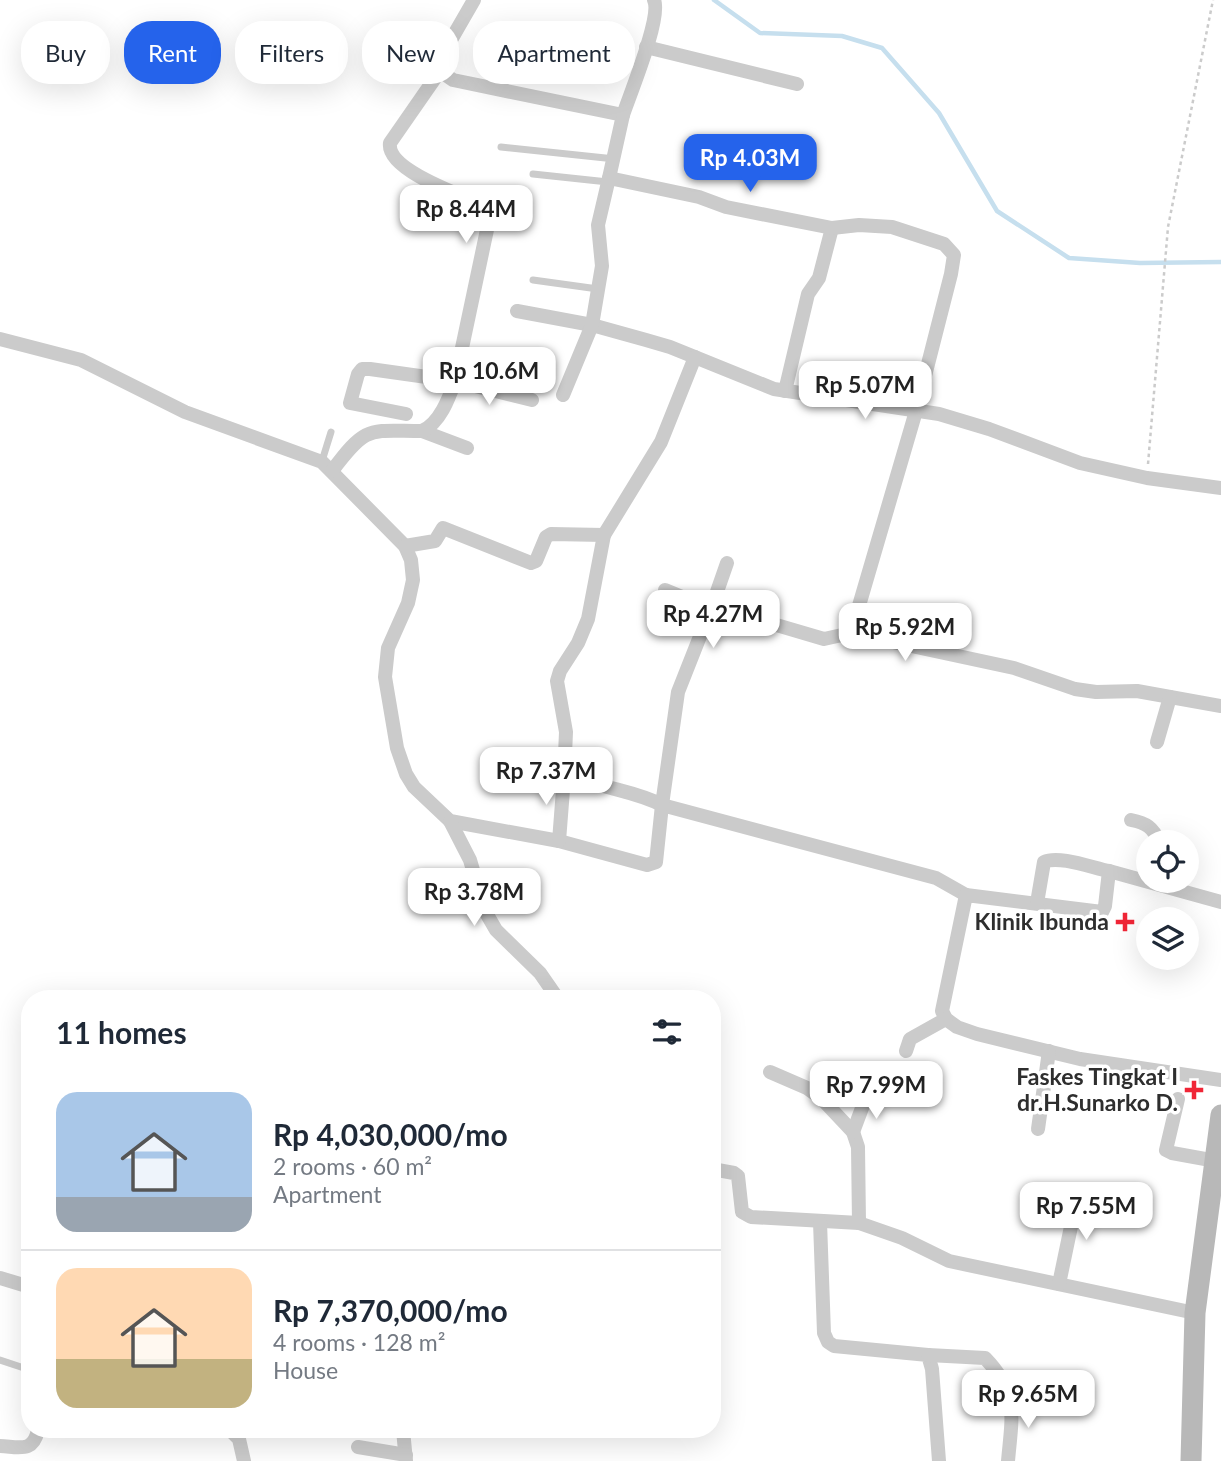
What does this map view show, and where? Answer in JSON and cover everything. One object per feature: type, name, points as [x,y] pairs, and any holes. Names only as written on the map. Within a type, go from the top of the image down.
[{"type":"main road","points":[[1191,1461],[1195,1313],[1221,1115]]},
{"type":"street","points":[[459,26],[474,0]]},
{"type":"street","points":[[563,395],[592,325],[602,266],[598,225],[623,115],[657,10],[654,0]]},
{"type":"street","points":[[646,47],[797,84]]},
{"type":"street","points":[[459,80],[623,115]]},
{"type":"street","points":[[422,431],[430,427],[442,410],[455,381],[488,225],[487,210],[481,204],[429,182],[395,161],[389,148],[431,84]]},
{"type":"street","points":[[608,180],[699,197],[726,207],[832,228],[859,225],[892,227],[931,238],[951,251],[954,261],[916,411],[851,633]]},
{"type":"street","points":[[785,391],[808,294],[819,278],[832,228]]},
{"type":"street","points":[[517,311],[592,325],[658,343],[774,389],[939,414],[989,429],[1080,463],[1147,478],[1221,488]]},
{"type":"street","points":[[0,339],[81,360],[185,412],[327,466],[405,546],[411,560],[413,580],[408,603],[388,648],[385,677],[397,748],[406,774],[414,787],[450,821],[470,860],[485,911],[496,930],[540,973],[552,990]]},
{"type":"street","points":[[559,841],[566,732],[557,681],[588,619],[604,535],[661,442],[695,357]]},
{"type":"street","points":[[406,414],[350,402],[362,369],[455,381],[531,400]]},
{"type":"street","points":[[327,466],[370,432],[391,429],[422,431],[467,447]]},
{"type":"street","points":[[405,546],[435,541],[443,528],[531,562],[536,561],[546,537],[551,534],[604,535]]},
{"type":"street","points":[[450,821],[559,841],[647,865],[653,864],[657,857],[678,692],[727,564]]},
{"type":"street","points":[[665,590],[711,608],[824,639],[851,633],[1014,668],[1075,689],[1096,692],[1137,691],[1221,706]]},
{"type":"street","points":[[1157,742],[1170,697]]},
{"type":"street","points":[[565,776],[583,778],[646,796],[662,805],[936,878],[966,895],[1102,912],[1109,871]]},
{"type":"street","points":[[1131,820],[1145,823],[1153,830]]},
{"type":"street","points":[[1037,903],[1044,862],[1047,860],[1060,860],[1136,878]]},
{"type":"street","points":[[1189,893],[1221,902]]},
{"type":"street","points":[[966,895],[944,990],[942,1011],[946,1019],[957,1027],[1080,1059],[1221,1080]]},
{"type":"street","points":[[906,1051],[910,1039],[946,1019]]},
{"type":"street","points":[[1038,1129],[1049,1051]]},
{"type":"street","points":[[770,1072],[807,1088],[821,1098],[853,1132],[858,1147],[859,1223]]},
{"type":"street","points":[[853,1132],[865,1100],[890,1097]]},
{"type":"street","points":[[1178,1099],[1166,1150],[1172,1153],[1218,1153]]},
{"type":"street","points":[[721,1171],[738,1176],[740,1204],[746,1215],[751,1217],[859,1223],[902,1238],[949,1261],[1195,1313]]},
{"type":"street","points":[[1059,1284],[1078,1193]]},
{"type":"street","points":[[820,1222],[824,1334],[828,1342],[834,1346],[985,1358],[1003,1379],[1011,1399],[1007,1461]]},
{"type":"street","points":[[0,1278],[21,1284]]},
{"type":"street","points":[[928,1355],[932,1369],[939,1461]]},
{"type":"street","points":[[0,1446],[28,1447],[35,1438]]},
{"type":"street","points":[[238,1438],[244,1461]]},
{"type":"street","points":[[358,1447],[406,1458],[404,1438]]},
{"type":"lane","points":[[501,147],[615,159]]},
{"type":"lane","points":[[534,174],[608,180]]},
{"type":"lane","points":[[533,281],[599,289]]},
{"type":"lane","points":[[327,466],[331,432]]},
{"type":"lane","points":[[0,1360],[21,1367]]},
{"type":"path","points":[[1147,478],[1168,227],[1213,0]]},
{"type":"waterway","points":[[714,0],[760,33],[842,36],[882,48],[939,113],[997,211],[1069,258],[1140,263],[1221,262]]},
{"type":"place","name":"Klinik Ibunda","points":[[1125,922]]},
{"type":"place","name":"Faskes Tingkat I dr.H.Sunarko D.","points":[[1194,1090]]}]
